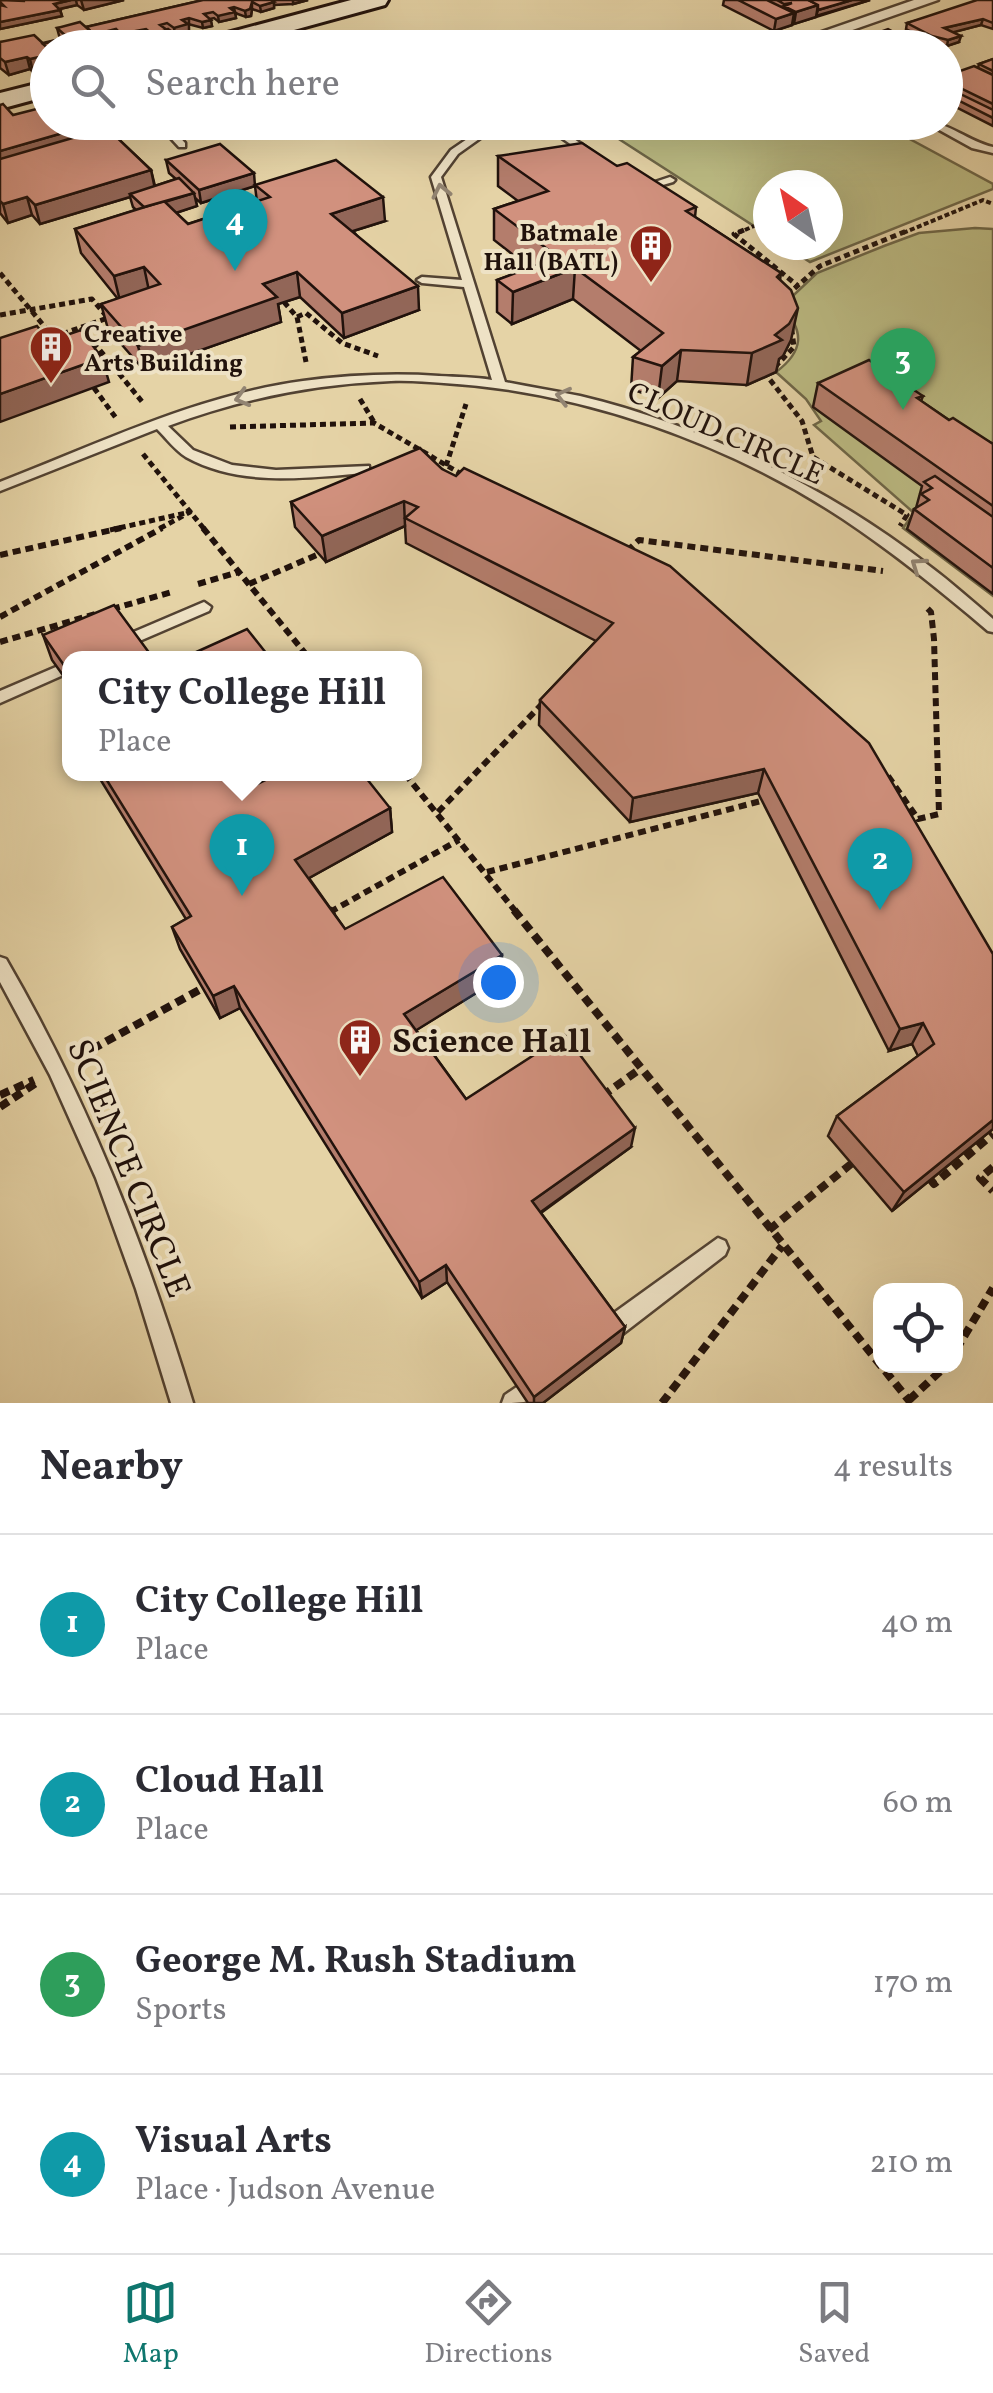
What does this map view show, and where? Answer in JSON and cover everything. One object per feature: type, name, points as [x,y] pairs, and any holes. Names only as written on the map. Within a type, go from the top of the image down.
[{"type":"street","points":[[266,30],[377,0]]},
{"type":"street","points":[[838,30],[930,0]]},
{"type":"street","points":[[0,101],[30,93]]},
{"type":"lane","points":[[177,140],[182,145]]},
{"type":"lane","points":[[474,140],[441,164],[436,177],[499,382]]},
{"type":"lane","points":[[569,140],[600,161]]},
{"type":"lane","points":[[963,140],[993,150]]},
{"type":"lane","points":[[629,180],[660,200]]},
{"type":"lane","points":[[644,190],[670,180]]},
{"type":"lane","points":[[422,280],[467,284]]},
{"type":"lane","name":"CLOUD CIRCLE","points":[[0,487],[191,414],[252,395],[352,379],[453,377],[499,382],[635,417],[784,482],[883,540],[936,577],[993,627]]},
{"type":"lane","points":[[162,426],[187,452],[225,468],[308,474],[365,469]]},
{"type":"lane","points":[[104,651],[204,607]]},
{"type":"lane","points":[[0,697],[62,670]]},
{"type":"lane","name":"SCIENCE CIRCLE","points":[[0,965],[58,1068],[126,1228],[182,1403]]},
{"type":"lane","points":[[592,1344],[718,1248]]},
{"type":"lane","points":[[513,1403],[560,1367]]},
{"type":"path","points":[[785,296],[820,266],[983,200],[993,200]]},
{"type":"path","points":[[753,226],[734,234],[753,249]]},
{"type":"path","points":[[766,260],[798,286]]},
{"type":"path","points":[[0,274],[62,349]]},
{"type":"path","points":[[0,315],[92,300],[108,318]]},
{"type":"path","points":[[284,302],[298,317],[306,362]]},
{"type":"path","points":[[53,337],[125,313]]},
{"type":"path","points":[[298,317],[306,314],[342,343],[378,356]]},
{"type":"path","points":[[753,377],[786,358],[794,347],[793,326],[787,318]]},
{"type":"path","points":[[82,328],[162,426]]},
{"type":"path","points":[[764,372],[795,406],[813,457]]},
{"type":"path","points":[[94,388],[122,428]]},
{"type":"path","points":[[364,411],[374,423],[469,478],[461,484]]},
{"type":"path","points":[[446,466],[463,411]]},
{"type":"path","points":[[191,414],[250,430],[374,423]]},
{"type":"path","points":[[142,453],[303,651]]},
{"type":"path","points":[[0,555],[190,512]]},
{"type":"path","points":[[0,617],[190,512]]},
{"type":"path","points":[[635,557],[625,552],[639,540],[882,570]]},
{"type":"path","points":[[249,584],[319,554]]},
{"type":"path","points":[[0,642],[239,572]]},
{"type":"path","points":[[882,770],[918,819],[940,814],[932,612]]},
{"type":"path","points":[[437,812],[546,700]]},
{"type":"path","points":[[411,781],[908,1402],[939,1373]]},
{"type":"path","points":[[891,802],[904,798]]},
{"type":"path","points":[[486,872],[761,801]]},
{"type":"path","points":[[323,916],[460,840]]},
{"type":"path","points":[[0,1095],[58,1068],[199,990]]},
{"type":"path","points":[[0,1107],[58,1068]]},
{"type":"path","points":[[596,1099],[640,1070]]},
{"type":"path","points":[[930,1179],[934,1184],[993,1134]]},
{"type":"path","points":[[769,1230],[851,1164]]},
{"type":"path","points":[[993,1166],[980,1178],[993,1190]]},
{"type":"path","points":[[662,1403],[782,1246]]},
{"type":"path","points":[[963,1338],[993,1288]]},
{"type":"shaded area","points":[[620,140],[911,140],[993,184],[993,189],[843,249],[843,170],[753,170],[753,225]]},
{"type":"shaded area","points":[[993,229],[993,596],[903,528],[914,513],[814,425],[821,421],[806,399],[776,372],[792,357],[798,341],[795,324],[781,307],[817,273],[919,233]]},
{"type":"building","points":[[0,0],[71,0],[54,4],[60,10],[0,22],[0,5],[4,6]]},
{"type":"building","points":[[203,0],[274,2],[260,6],[252,2],[250,9],[234,7],[230,8],[235,12],[218,16],[213,12],[204,14],[211,20],[189,18],[182,20],[188,24],[174,28],[167,23],[160,25],[167,30],[86,27]]},
{"type":"building","points":[[738,0],[767,0],[794,13],[776,19]]},
{"type":"building","points":[[777,0],[808,0],[818,5],[796,12],[784,6],[792,3]]},
{"type":"building","points":[[808,0],[852,0],[818,10],[818,5]]},
{"type":"building","points":[[977,0],[993,0],[993,23],[983,19],[944,28],[948,30],[920,30],[907,23]]},
{"type":"building","points":[[80,22],[89,30],[59,30]]},
{"type":"building","points":[[30,36],[30,59],[5,62],[0,58],[0,42]]},
{"type":"building","points":[[993,59],[993,71],[979,64]]},
{"type":"building","points":[[974,66],[993,75],[993,104],[963,89],[963,70]]},
{"type":"building","points":[[963,95],[993,110],[993,118],[963,103]]},
{"type":"building","points":[[0,105],[13,115],[30,111],[30,140],[38,140],[0,151]]},
{"type":"building","points":[[66,140],[120,140],[151,170],[35,205],[27,197],[3,204],[0,159]]},
{"type":"building","name":"Batmale Hall (BATL)","points":[[582,143],[617,166],[627,163],[696,207],[686,211],[753,255],[753,260],[761,260],[781,273],[777,277],[791,290],[798,308],[789,324],[775,335],[782,340],[752,353],[681,350],[662,366],[633,357],[663,333],[575,268],[513,292],[497,280],[558,257],[494,209],[548,191],[498,156]]},
{"type":"building","points":[[220,144],[254,173],[199,190],[166,160]]},
{"type":"building","points":[[336,160],[383,197],[331,214],[418,286],[342,313],[297,272],[263,284],[277,297],[138,346],[101,304],[160,284],[144,267],[114,276],[75,229],[164,201],[188,224],[270,197],[255,185]]},
{"type":"building","points":[[179,178],[194,193],[144,207],[130,194]]},
{"type":"building","points":[[37,326],[49,341],[81,330],[102,358],[0,394],[0,338]]},
{"type":"building","points":[[869,360],[923,396],[917,398],[949,420],[953,418],[993,444],[993,506],[818,383]]},
{"type":"building","points":[[420,448],[442,469],[456,476],[464,468],[670,566],[869,743],[993,954],[993,1120],[904,1192],[837,1116],[934,1044],[923,1023],[900,1029],[764,769],[633,798],[540,700],[613,623],[405,518],[418,507],[404,501],[322,536],[291,502]]},
{"type":"building","points":[[935,476],[993,517],[993,568],[914,509],[929,500],[921,494],[932,488],[924,482]]},
{"type":"building","points":[[114,605],[148,651],[62,651],[62,662],[43,635]]},
{"type":"building","points":[[247,629],[264,651],[198,651]]},
{"type":"building","name":"Science Hall","points":[[107,781],[239,781],[245,790],[264,781],[369,781],[390,808],[295,860],[345,929],[443,877],[502,955],[404,1014],[466,1099],[565,1035],[635,1128],[532,1201],[625,1327],[534,1397],[446,1265],[419,1282],[234,986],[213,996],[172,927],[191,916]]},
{"type":"place","name":"Visual Arts","points":[[235,271]]},
{"type":"place","name":"Batmale Hall (BATL)","points":[[651,284]]},
{"type":"place","name":"Creative Arts Building","points":[[51,385]]},
{"type":"place","name":"George M. Rush Stadium","points":[[903,410]]},
{"type":"place","name":"City College Hill","points":[[242,896]]},
{"type":"place","name":"Cloud Hall","points":[[880,910]]},
{"type":"place","name":"Science Hall","points":[[360,1078]]}]
